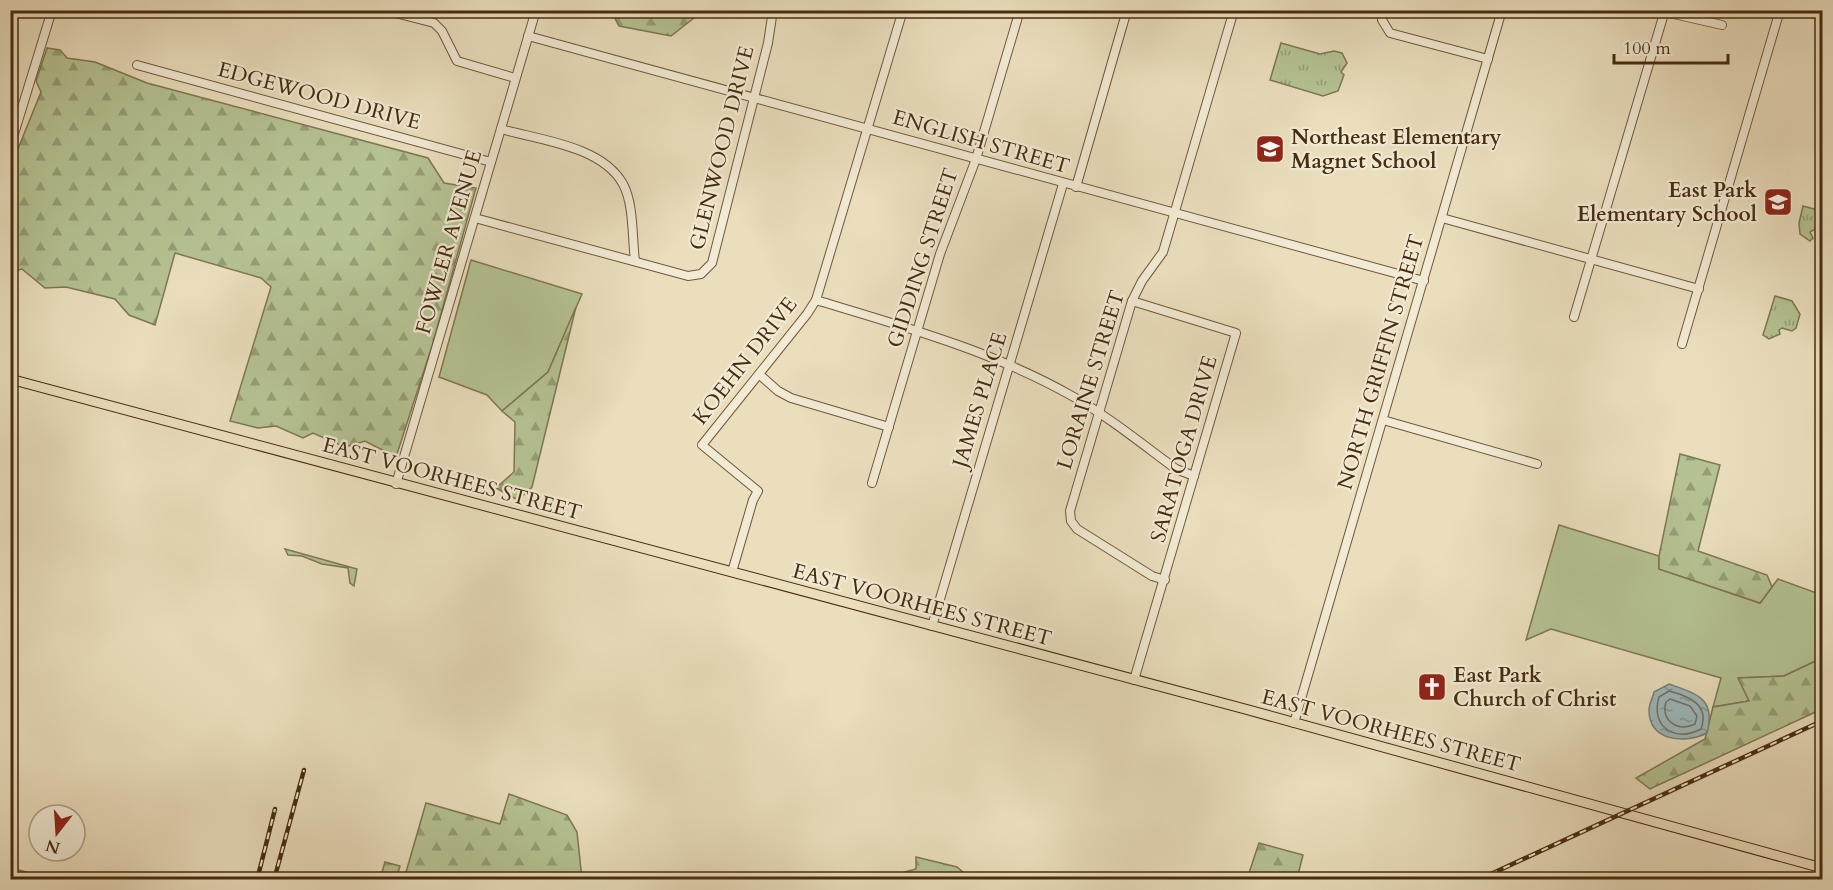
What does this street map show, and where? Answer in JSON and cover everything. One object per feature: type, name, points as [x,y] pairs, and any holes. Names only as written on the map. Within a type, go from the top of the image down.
[{"type":"main road","name":"EAST VOORHEES STREET","points":[[10,379],[1134,680],[1822,868]]},
{"type":"street","points":[[10,147],[52,10]]},
{"type":"street","points":[[384,10],[434,23],[442,31],[457,61],[515,78]]},
{"type":"street","name":"FOWLER AVENUE","points":[[396,483],[536,10]]},
{"type":"street","name":"GLENWOOD DRIVE","points":[[475,218],[688,276],[701,274],[712,263],[754,98],[773,10]]},
{"type":"street","name":"KOEHN DRIVE","points":[[732,572],[758,490],[702,445],[760,375],[816,300],[903,10]]},
{"type":"street","name":"GIDDING STREET","points":[[872,483],[940,254],[976,159],[1020,10]]},
{"type":"street","points":[[1076,187],[1126,10]]},
{"type":"street","name":"LORAINE STREET","points":[[1165,580],[1152,576],[1077,529],[1071,521],[1070,511],[1132,301],[1162,252],[1234,10]]},
{"type":"street","points":[[1385,10],[1382,20],[1390,33],[1488,59]]},
{"type":"street","name":"NORTH GRIFFIN STREET","points":[[1293,723],[1503,10]]},
{"type":"street","points":[[1682,344],[1780,10]]},
{"type":"street","points":[[1574,317],[1665,11],[1722,26]]},
{"type":"street","name":"ENGLISH STREET","points":[[528,36],[1424,281]]},
{"type":"street","name":"EDGEWOOD DRIVE","points":[[137,65],[491,162]]},
{"type":"street","points":[[501,129],[589,153],[609,165],[624,185],[634,261]]},
{"type":"street","name":"JAMES PLACE","points":[[932,626],[1063,183]]},
{"type":"street","points":[[1442,218],[1699,289]]},
{"type":"street","points":[[816,300],[918,331],[1009,366],[1071,395],[1176,469],[1194,476]]},
{"type":"street","name":"SARATOGA DRIVE","points":[[1132,301],[1236,333],[1134,680]]},
{"type":"street","points":[[760,375],[778,391],[791,398],[889,427]]},
{"type":"street","points":[[1383,420],[1538,464]]},
{"type":"green space","points":[[611,11],[687,11],[694,18],[671,36],[619,26]]},
{"type":"green space","points":[[1281,43],[1320,54],[1334,51],[1342,53],[1347,63],[1341,72],[1344,75],[1338,91],[1323,96],[1270,80]]},
{"type":"green space","points":[[47,48],[60,50],[67,58],[95,62],[147,83],[428,158],[444,183],[476,188],[432,346],[396,457],[365,441],[345,447],[313,433],[303,438],[276,426],[258,428],[230,421],[271,287],[261,278],[175,253],[155,325],[129,315],[115,299],[66,287],[45,288],[22,269],[11,272],[11,215],[14,211],[11,166],[41,92],[36,81]]},
{"type":"green space","points":[[1803,206],[1822,211],[1819,227],[1810,232],[1813,238],[1810,241],[1800,234],[1799,223]]},
{"type":"green space","points":[[471,260],[582,294],[548,372],[502,411],[487,395],[439,377]]},
{"type":"green space","points":[[1775,296],[1792,301],[1800,314],[1796,328],[1792,331],[1782,328],[1779,330],[1780,334],[1769,339],[1763,335]]},
{"type":"green space","points":[[576,307],[532,487],[518,500],[496,488],[514,472],[515,422],[502,411],[548,372]]},
{"type":"green space","points":[[1680,454],[1720,465],[1698,551],[1767,575],[1772,587],[1760,603],[1659,569],[1659,556]]},
{"type":"green space","points":[[1559,525],[1659,556],[1659,569],[1760,603],[1778,579],[1822,595],[1822,658],[1784,676],[1739,678],[1749,701],[1713,707],[1721,678],[1551,629],[1526,640]]},
{"type":"green space","points":[[285,549],[357,569],[354,586],[350,583],[348,568],[322,564],[302,556],[288,555]]},
{"type":"green space","points":[[1822,658],[1822,709],[1650,789],[1636,778],[1705,739],[1713,707],[1749,701],[1738,678],[1784,676]]},
{"type":"green space","points":[[509,794],[567,815],[577,832],[582,879],[404,879],[426,803],[500,824]]},
{"type":"green space","points":[[1259,843],[1303,855],[1297,879],[1247,879]]},
{"type":"green space","points":[[916,857],[957,867],[971,879],[902,879],[904,872],[916,869]]},
{"type":"green space","points":[[385,862],[400,866],[396,879],[380,879]]},
{"type":"green space","points":[[11,868],[53,879],[11,879]]},
{"type":"water","points":[[1669,684],[1702,699],[1709,712],[1707,733],[1689,739],[1679,739],[1670,738],[1655,729],[1651,721],[1650,703],[1654,692]]},
{"type":"railway","points":[[1478,880],[1822,721]]},
{"type":"railway","points":[[274,880],[304,770]]},
{"type":"railway","points":[[257,880],[275,809]]},
{"type":"place","name":"Northeast Elementary Magnet School","points":[[1270,149]]},
{"type":"place","name":"East Park Elementary School","points":[[1778,202]]},
{"type":"place","name":"East Park Church of Christ","points":[[1432,687]]}]
